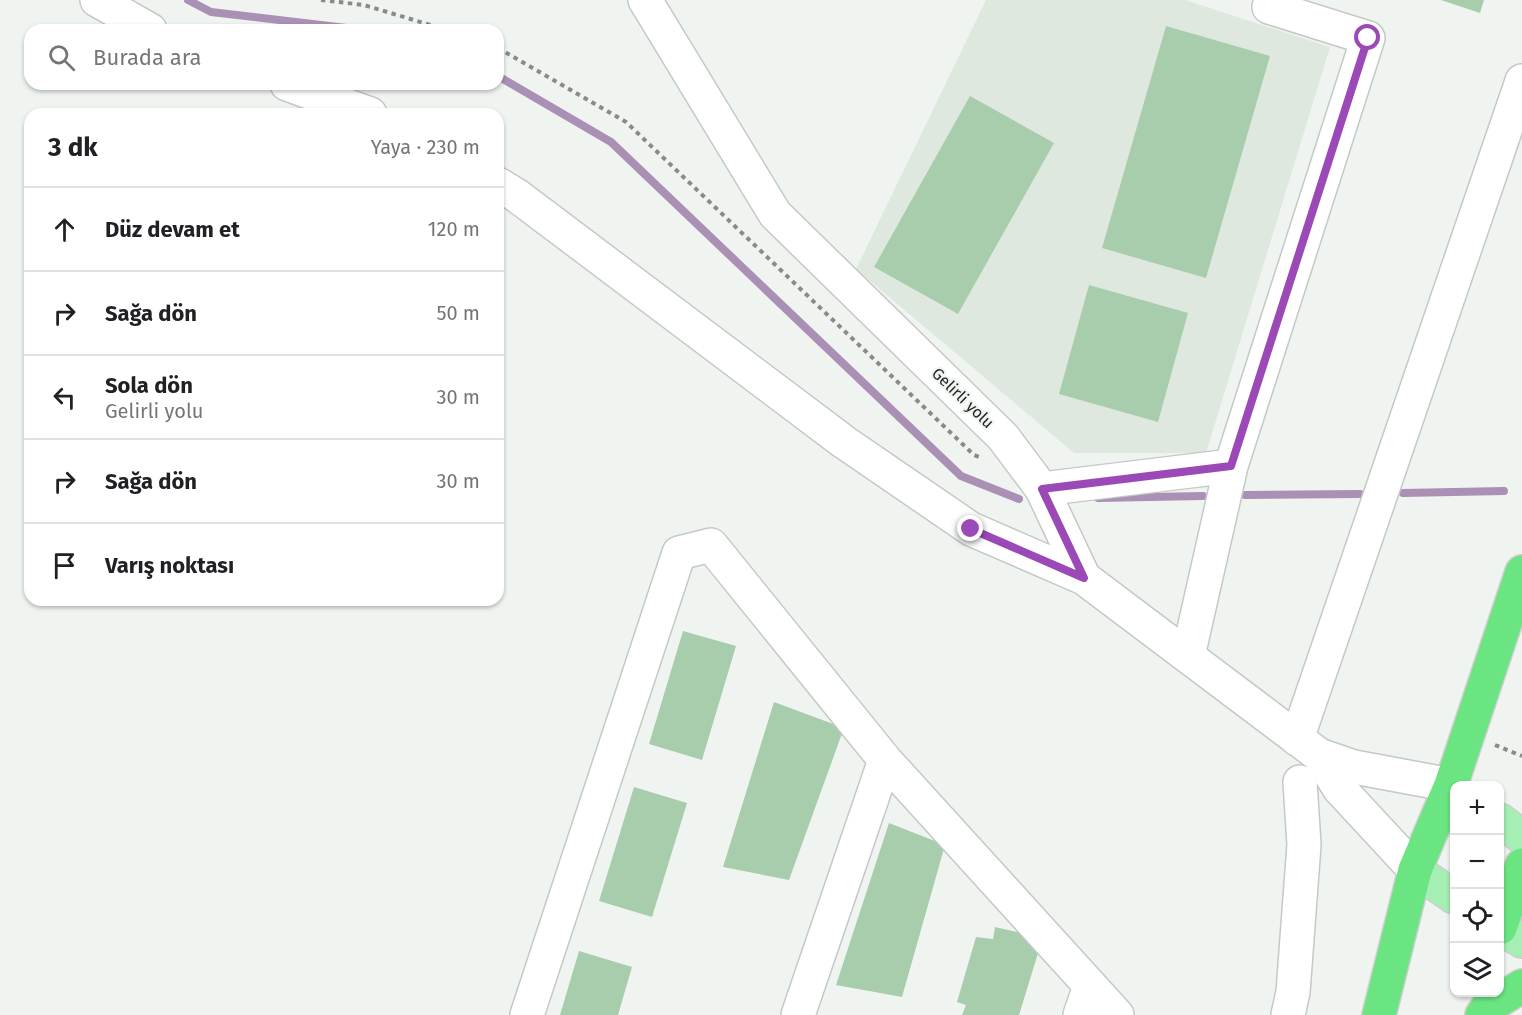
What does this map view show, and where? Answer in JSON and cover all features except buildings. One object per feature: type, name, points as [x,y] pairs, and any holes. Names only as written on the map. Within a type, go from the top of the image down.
[{"type":"highway","points":[[1455,781],[1522,572]]},
{"type":"highway","points":[[1379,1015],[1415,870],[1450,794]]},
{"type":"highway","points":[[1504,917],[1522,865]]},
{"type":"highway","points":[[1482,1015],[1487,1008],[1522,986]]},
{"type":"highway","points":[[1469,1015],[1476,997]]},
{"type":"main road","points":[[1504,823],[1522,837]]},
{"type":"main road","points":[[1415,870],[1450,894]]},
{"type":"main road","points":[[1504,930],[1522,941]]},
{"type":"street","points":[[98,0],[140,24]]},
{"type":"street","name":"Gelirli yolu","points":[[645,0],[775,214],[1003,437],[1042,489],[1084,578],[1308,747]]},
{"type":"street","points":[[1188,656],[1231,466],[1368,38],[1269,7],[1272,0]]},
{"type":"street","points":[[1308,747],[1522,81]]},
{"type":"street","points":[[304,90],[353,108]]},
{"type":"street","points":[[504,188],[844,442],[971,529],[1084,578]]},
{"type":"street","points":[[1042,489],[1231,466]]},
{"type":"street","points":[[527,1015],[679,553],[711,545],[885,760],[1085,1000],[1117,1015]]},
{"type":"street","points":[[1308,747],[1354,767],[1450,786]]},
{"type":"street","points":[[1308,747],[1339,788],[1415,870]]},
{"type":"street","points":[[798,1015],[885,760]]},
{"type":"street","points":[[1288,1015],[1293,992],[1304,845],[1300,782]]},
{"type":"path","points":[[321,0],[364,5],[427,24]]},
{"type":"path","points":[[504,52],[626,123],[974,455],[985,458]]},
{"type":"shaded area","points":[[986,0],[1185,0],[1330,47],[1206,453],[1074,453],[856,269]]},
{"type":"waterway","points":[[188,0],[211,12],[312,24]]},
{"type":"waterway","points":[[504,80],[611,142],[961,476],[1019,499]]},
{"type":"waterway","points":[[1403,493],[1504,491]]},
{"type":"waterway","points":[[1245,495],[1360,494]]},
{"type":"waterway","points":[[1098,498],[1203,496]]},
{"type":"route","points":[[971,529],[1084,578],[1042,489],[1231,466],[1368,38]]}]
